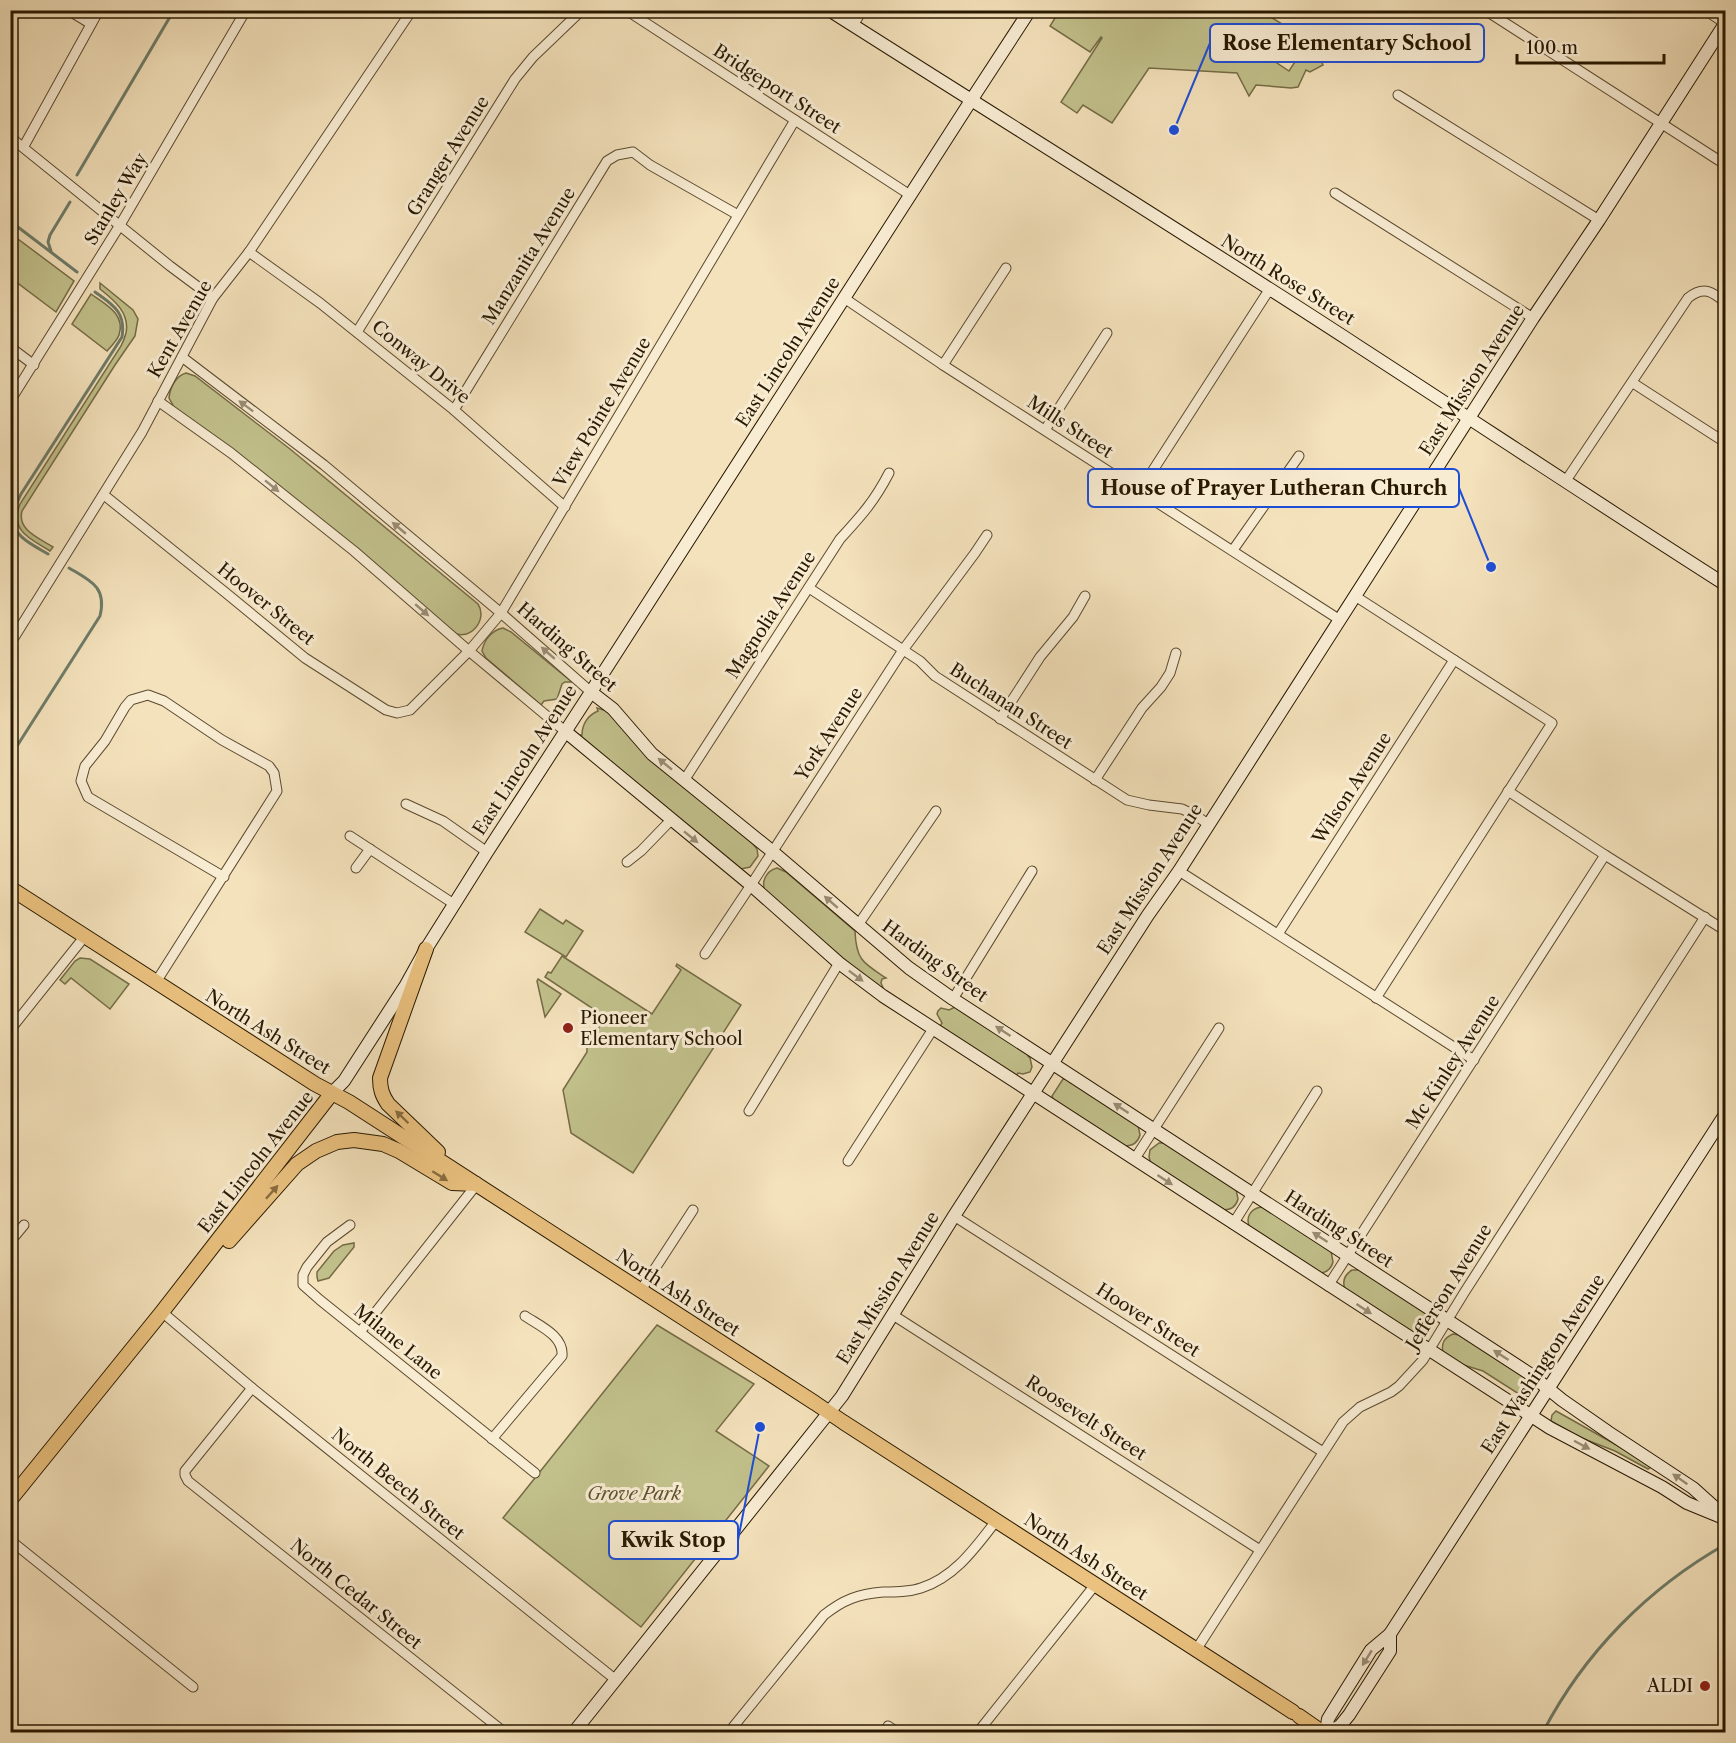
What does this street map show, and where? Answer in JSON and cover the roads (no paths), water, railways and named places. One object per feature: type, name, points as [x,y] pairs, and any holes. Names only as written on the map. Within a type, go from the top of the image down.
[{"type":"main road","name":"North Rose Street","points":[[829,10],[1358,345],[1725,585]]},
{"type":"main road","name":"East Lincoln Avenue","points":[[10,1500],[162,1312],[332,1093],[344,1082],[487,852],[1030,10]]},
{"type":"main road","name":"East Mission Avenue","points":[[574,1732],[842,1396],[1052,1063],[1179,871],[1725,23]]},
{"type":"main road","name":"Harding Street","points":[[591,692],[613,709],[652,754],[773,852],[909,968],[952,999],[1530,1374],[1608,1432],[1693,1488],[1725,1518]]},
{"type":"main road","name":"Harding Street","points":[[566,732],[751,885],[839,963],[883,996],[1550,1428],[1688,1503],[1725,1518]]},
{"type":"main road","name":"North Ash Street","points":[[10,888],[315,1084],[349,1102],[459,1172],[1095,1585],[1326,1732]]},
{"type":"main road","points":[[426,949],[380,1078],[380,1089],[388,1104],[459,1172]]},
{"type":"main road","name":"East Washington Avenue","points":[[1326,1732],[1340,1726],[1349,1715],[1390,1651],[1390,1635],[1725,1113]]},
{"type":"main road","points":[[162,1312],[224,1247],[297,1164],[316,1151],[337,1142],[354,1140],[375,1142],[399,1151],[452,1183],[477,1184]]},
{"type":"street","points":[[68,10],[91,24]]},
{"type":"street","points":[[24,146],[99,10]]},
{"type":"street","name":"Stanley Way","points":[[10,401],[120,225],[246,10]]},
{"type":"street","name":"Kent Avenue","points":[[10,644],[142,432],[213,298],[249,252],[412,10]]},
{"type":"street","name":"Granger Avenue","points":[[357,332],[515,79],[533,57],[582,10]]},
{"type":"street","name":"Bridgeport Street","points":[[626,10],[910,195]]},
{"type":"street","points":[[853,26],[862,10]]},
{"type":"street","points":[[1485,10],[1725,165]]},
{"type":"street","points":[[1704,10],[1725,23]]},
{"type":"street","points":[[1398,95],[1599,220]]},
{"type":"street","name":"View Pointe Avenue","points":[[417,705],[469,651],[501,613],[795,120]]},
{"type":"street","points":[[10,137],[213,298]]},
{"type":"street","name":"Manzanita Avenue","points":[[454,410],[607,161],[617,155],[633,152],[650,165],[738,215]]},
{"type":"street","points":[[1335,193],[1533,318]]},
{"type":"street","name":"Conway Drive","points":[[249,252],[320,303],[454,410],[565,507]]},
{"type":"street","points":[[943,365],[1006,268]]},
{"type":"street","points":[[1139,492],[1269,290]]},
{"type":"street","points":[[1565,482],[1633,383],[1688,297],[1707,290],[1725,303]]},
{"type":"street","name":"Mills Street","points":[[844,298],[943,365],[1340,620]]},
{"type":"street","points":[[1045,430],[1107,333]]},
{"type":"street","points":[[10,347],[34,365]]},
{"type":"street","name":"Harding Street","points":[[182,357],[324,465],[501,613],[591,692]]},
{"type":"street","points":[[1633,383],[1725,443]]},
{"type":"street","name":"Harding Street","points":[[158,400],[231,453],[354,551],[566,732]]},
{"type":"street","points":[[1233,550],[1299,456]]},
{"type":"street","name":"Magnolia Avenue","points":[[685,779],[840,539],[866,511],[889,474]]},
{"type":"street","name":"Hoover Street","points":[[104,495],[305,658],[386,710],[397,713],[410,710],[417,705]]},
{"type":"street","name":"York Avenue","points":[[705,954],[903,650],[987,535]]},
{"type":"street","name":"Buchanan Street","points":[[809,588],[920,661],[935,676],[1127,800],[1182,808],[1208,825]]},
{"type":"street","points":[[1000,718],[1040,657],[1073,617],[1085,596]]},
{"type":"street","points":[[1355,596],[1552,723],[1376,998]]},
{"type":"street","points":[[1095,780],[1142,708],[1170,673],[1176,653]]},
{"type":"street","name":"Wilson Avenue","points":[[1278,934],[1454,660]]},
{"type":"street","points":[[156,982],[224,877],[277,790],[274,773],[269,766],[222,740],[164,701],[148,694],[131,700],[86,766],[81,781],[88,797],[224,877]]},
{"type":"street","points":[[1508,791],[1725,931]]},
{"type":"street","points":[[406,804],[443,821],[487,852]]},
{"type":"street","points":[[858,925],[936,811]]},
{"type":"street","points":[[627,862],[671,820]]},
{"type":"street","points":[[350,836],[454,904]]},
{"type":"street","points":[[356,868],[370,849]]},
{"type":"street","name":"Mc Kinley Avenue","points":[[1328,1286],[1605,855]]},
{"type":"street","points":[[952,999],[1032,871]]},
{"type":"street","points":[[1179,871],[1474,1060]]},
{"type":"street","name":"Jefferson Avenue","points":[[1196,1650],[1343,1422],[1360,1407],[1399,1386],[1423,1360],[1446,1320],[1705,917]]},
{"type":"street","points":[[10,1030],[85,936]]},
{"type":"street","points":[[748,1111],[839,963]]},
{"type":"street","points":[[1134,1160],[1219,1028]]},
{"type":"street","points":[[848,1161],[933,1029]]},
{"type":"street","points":[[1233,1224],[1317,1091]]},
{"type":"street","points":[[360,1332],[477,1184]]},
{"type":"street","points":[[640,1290],[693,1210]]},
{"type":"street","name":"Hoover Street","points":[[954,1216],[1323,1452]]},
{"type":"street","points":[[10,1242],[24,1225]]},
{"type":"street","name":"Milane Lane","points":[[350,1225],[327,1242],[303,1275],[303,1285],[535,1473]]},
{"type":"street","name":"North Beech Street","points":[[162,1312],[252,1388],[616,1680]]},
{"type":"street","name":"Roosevelt Street","points":[[893,1315],[1260,1550]]},
{"type":"street","points":[[492,1439],[562,1356],[563,1350],[559,1340],[525,1316]]},
{"type":"street","name":"North Cedar Street","points":[[252,1388],[185,1471],[189,1481],[504,1732]]},
{"type":"street","points":[[729,1732],[824,1615],[835,1606],[852,1597],[866,1594],[918,1589],[946,1577],[959,1566],[996,1521]]},
{"type":"street","points":[[10,1540],[193,1687]]},
{"type":"street","points":[[978,1732],[1095,1585]]},
{"type":"street","points":[[888,1726],[897,1732]]},
{"type":"waterway","points":[[77,175],[174,10]]},
{"type":"waterway","points":[[51,251],[48,242],[50,235],[70,202]]},
{"type":"waterway","points":[[10,221],[77,272]]},
{"type":"waterway","points":[[48,554],[20,535],[13,524],[13,514],[21,494],[122,337],[123,328],[120,315],[113,305],[95,292]]},
{"type":"waterway","points":[[10,757],[100,616],[102,606],[99,591],[90,581],[69,568]]},
{"type":"waterway","points":[[1543,1732],[1578,1675],[1621,1625],[1670,1581],[1697,1561],[1726,1544]]},
{"type":"place","name":"Rose Elementary School","points":[[1174,130]]},
{"type":"place","name":"House of Prayer Lutheran Church","points":[[1491,567]]},
{"type":"place","name":"Pioneer Elementary School","points":[[568,1028]]},
{"type":"place","name":"Kwik Stop","points":[[760,1427]]},
{"type":"place","name":"ALDI","points":[[1705,1686]]},
{"type":"park label","name":"Grove Park","points":[[634,1494]]}]
